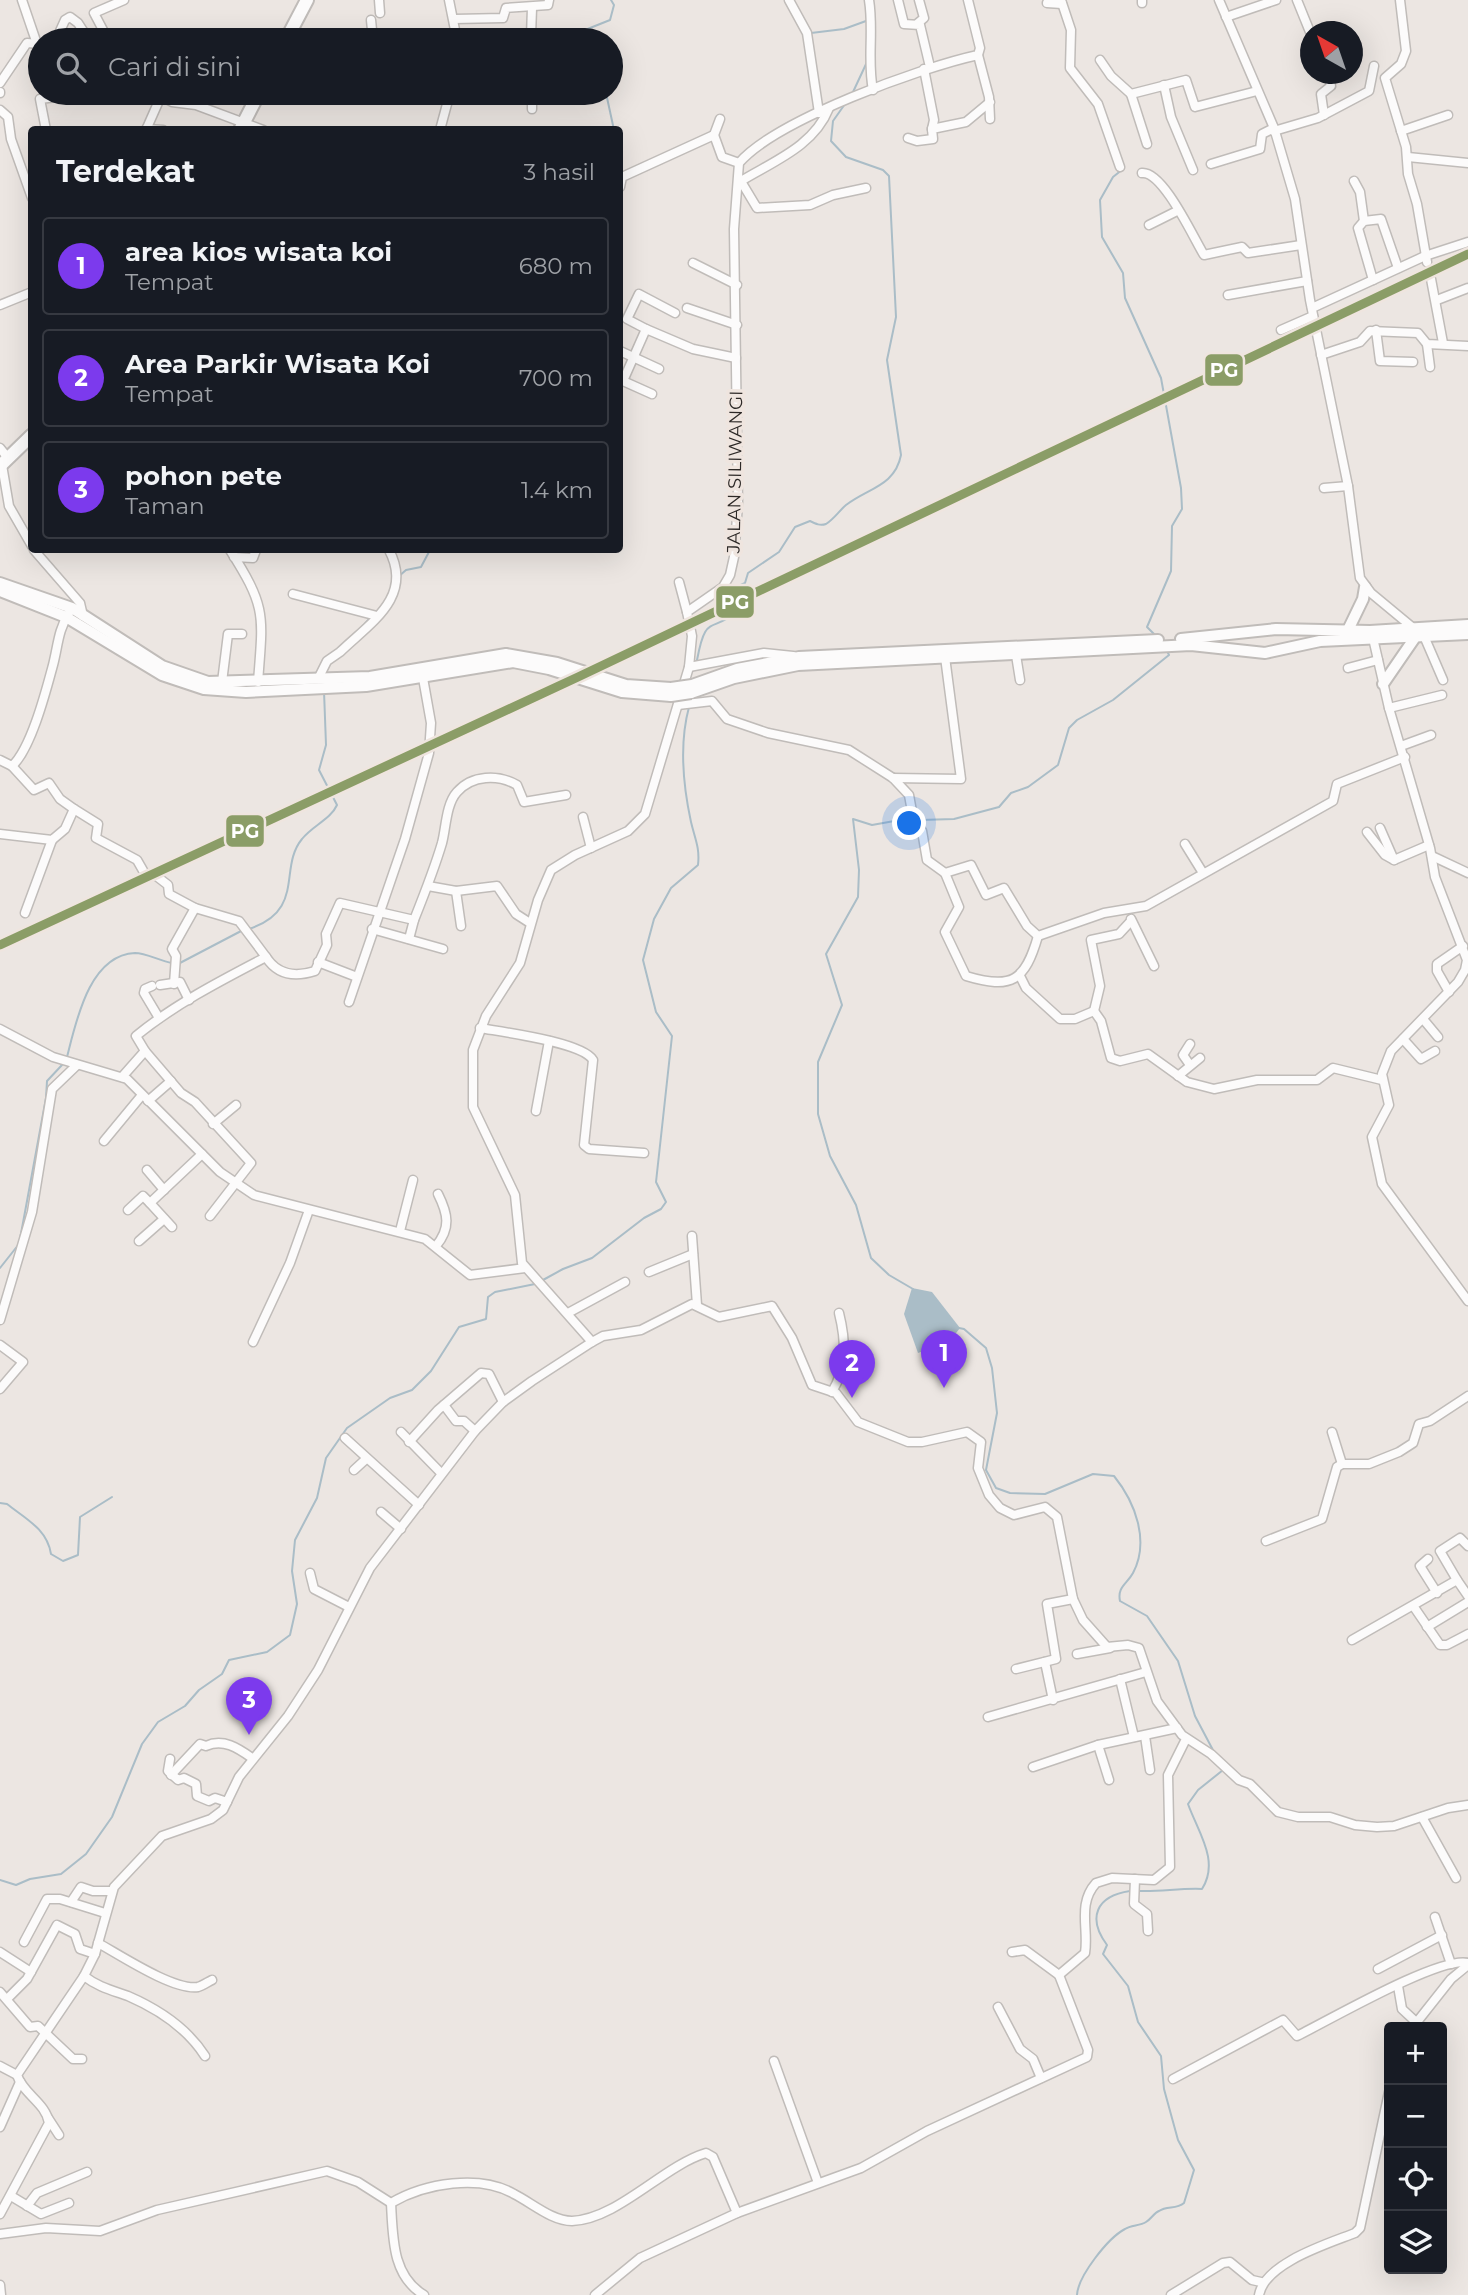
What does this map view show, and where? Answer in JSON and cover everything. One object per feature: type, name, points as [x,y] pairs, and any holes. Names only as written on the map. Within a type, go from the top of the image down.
[{"type":"highway","points":[[292,28],[307,0]]},
{"type":"highway","points":[[242,126],[253,105]]},
{"type":"highway","points":[[2,459],[28,438]]},
{"type":"main road","points":[[0,583],[69,612],[162,666],[196,680],[222,682],[370,677],[506,654],[599,681],[673,697],[691,697],[734,678],[798,665],[1016,655],[1276,629],[1468,634]]},
{"type":"main road","points":[[1348,630],[1363,599],[1365,587]]},
{"type":"main road","points":[[0,591],[69,612]]},
{"type":"main road","points":[[81,619],[162,674],[204,689],[246,692],[333,689],[422,678],[499,663],[553,666]]},
{"type":"main road","points":[[691,697],[737,669],[799,657],[1191,645],[1265,653],[1320,641],[1373,638],[1468,625]]},
{"type":"main road","points":[[1383,684],[1417,633]]},
{"type":"street","points":[[22,0],[31,28]]},
{"type":"street","points":[[102,28],[94,13],[111,3],[124,0]]},
{"type":"street","points":[[379,0],[380,13]]},
{"type":"street","points":[[449,0],[455,28]]},
{"type":"street","points":[[454,19],[503,18],[506,8],[549,5],[549,0]]},
{"type":"street","points":[[789,0],[806,31],[819,113]]},
{"type":"street","points":[[869,0],[873,39],[870,71],[873,90]]},
{"type":"street","points":[[898,0],[904,24],[918,23],[924,18],[919,0]]},
{"type":"street","points":[[968,0],[981,48],[978,55],[990,102],[990,119]]},
{"type":"street","points":[[1219,0],[1274,129],[1295,199],[1307,281],[1348,486],[1359,571],[1365,587],[1417,633],[1443,680]]},
{"type":"street","points":[[1226,17],[1276,0]]},
{"type":"street","points":[[1297,0],[1306,21]]},
{"type":"street","points":[[1400,0],[1406,51],[1401,64],[1385,78],[1408,157],[1408,174],[1417,204],[1426,259]]},
{"type":"street","points":[[1049,3],[1061,2],[1071,30],[1070,68],[1098,104],[1120,167]]},
{"type":"street","points":[[531,28],[532,8]]},
{"type":"street","points":[[63,28],[68,18],[78,23],[79,28]]},
{"type":"street","points":[[371,20],[372,28]]},
{"type":"street","points":[[908,138],[917,141],[933,139],[934,120],[918,23]]},
{"type":"street","points":[[0,83],[22,50],[28,46]]},
{"type":"street","points":[[720,119],[714,135],[723,157],[739,163],[780,134],[829,107],[927,68],[978,55]]},
{"type":"street","points":[[1100,60],[1118,84],[1131,94],[1147,144]]},
{"type":"street","points":[[1210,164],[1260,149],[1263,147],[1262,134],[1324,115],[1371,89],[1374,66]]},
{"type":"street","points":[[1131,94],[1186,80],[1195,107],[1257,91]]},
{"type":"street","points":[[1324,115],[1321,94],[1330,84]]},
{"type":"street","points":[[1164,85],[1171,117],[1193,170]]},
{"type":"street","points":[[932,130],[966,122],[990,102]]},
{"type":"street","points":[[41,105],[45,126]]},
{"type":"street","points":[[147,126],[154,105]]},
{"type":"street","points":[[187,105],[242,126]]},
{"type":"street","points":[[441,126],[447,105]]},
{"type":"street","points":[[829,107],[824,122],[809,140],[740,179],[757,208],[810,205],[833,195],[866,188]]},
{"type":"street","points":[[0,110],[7,115],[11,139],[28,187]]},
{"type":"street","points":[[1401,131],[1448,115]]},
{"type":"street","points":[[623,177],[714,135]]},
{"type":"street","points":[[1408,157],[1468,163]]},
{"type":"street","name":"JALAN SILIWANGI","points":[[687,612],[723,587],[730,575],[734,557],[738,504],[737,285],[734,229],[740,179],[739,163]]},
{"type":"street","points":[[1142,173],[1150,173],[1164,185],[1177,211],[1209,255],[1242,247],[1248,253],[1301,245]]},
{"type":"street","points":[[1354,181],[1360,192],[1364,219],[1358,228],[1373,280]]},
{"type":"street","points":[[1149,225],[1177,211]]},
{"type":"street","points":[[1364,219],[1381,219],[1398,268]]},
{"type":"street","points":[[1281,330],[1398,268],[1468,242]]},
{"type":"street","points":[[693,263],[737,285]]},
{"type":"street","points":[[1431,279],[1443,343]]},
{"type":"street","points":[[1228,295],[1307,281]]},
{"type":"street","points":[[1437,300],[1468,288]]},
{"type":"street","points":[[0,305],[28,294]]},
{"type":"street","points":[[675,313],[638,294],[626,319],[693,349],[736,358]]},
{"type":"street","points":[[687,308],[737,325]]},
{"type":"street","points":[[623,376],[646,329]]},
{"type":"street","points":[[1321,355],[1360,342],[1368,333],[1376,330],[1418,332],[1427,344],[1430,367]]},
{"type":"street","points":[[1376,330],[1382,362],[1413,362]]},
{"type":"street","points":[[1427,344],[1468,346]]},
{"type":"street","points":[[623,352],[659,369]]},
{"type":"street","points":[[623,381],[652,394]]},
{"type":"street","points":[[2,459],[6,498],[28,534]]},
{"type":"street","points":[[1324,488],[1348,486]]},
{"type":"street","points":[[37,553],[76,598],[81,619]]},
{"type":"street","points":[[237,554],[253,558],[255,553]]},
{"type":"street","points":[[318,679],[327,661],[389,606],[396,578],[390,553]]},
{"type":"street","points":[[237,554],[262,615],[258,682]]},
{"type":"street","points":[[592,1342],[525,1268],[521,1258],[515,1195],[473,1107],[473,1051],[480,1028],[520,963],[530,923],[551,870],[628,831],[645,814],[673,697],[689,667],[690,627],[679,582]]},
{"type":"street","points":[[293,594],[377,616]]},
{"type":"street","points":[[12,766],[25,746],[50,675],[59,631],[69,612]]},
{"type":"street","points":[[222,682],[228,634],[242,634]]},
{"type":"street","points":[[1373,638],[1389,708],[1432,856],[1432,867],[1463,946],[1467,972],[1391,1051],[1383,1068],[1382,1080],[1389,1105],[1372,1135],[1382,1184],[1468,1300]]},
{"type":"street","points":[[689,667],[764,653],[799,657]]},
{"type":"street","points":[[1016,655],[1020,680]]},
{"type":"street","points":[[893,778],[961,779],[945,657]]},
{"type":"street","points":[[1348,668],[1378,660]]},
{"type":"street","points":[[349,1002],[405,839],[429,753],[431,723],[422,678]]},
{"type":"street","points":[[1389,708],[1442,695]]},
{"type":"street","points":[[673,697],[712,701],[727,719],[768,733],[849,750],[893,778],[909,795],[914,820],[922,831],[927,860],[945,873],[960,906],[945,932],[963,974],[994,983],[1010,982],[1020,976],[1028,965],[1038,936]]},
{"type":"street","points":[[1401,746],[1431,735]]},
{"type":"street","points":[[1038,936],[1104,913],[1146,906],[1333,801],[1336,784],[1405,757]]},
{"type":"street","points":[[0,760],[12,766],[34,790],[47,783],[60,799],[99,824],[96,838],[137,860],[145,874],[155,875],[168,885],[168,893],[195,908],[239,921],[278,970],[292,975],[314,973],[327,945],[326,934],[340,903],[414,920]]},
{"type":"street","points":[[409,939],[428,886],[454,796],[469,783],[488,778],[505,779],[517,785],[524,802],[566,795]]},
{"type":"street","points":[[25,913],[52,840],[69,824],[74,809]]},
{"type":"street","points":[[583,817],[591,848]]},
{"type":"street","points":[[1380,828],[1394,860]]},
{"type":"street","points":[[1367,832],[1385,855],[1394,860]]},
{"type":"street","points":[[0,834],[52,840]]},
{"type":"street","points":[[1185,844],[1203,873]]},
{"type":"street","points":[[1394,860],[1429,845]]},
{"type":"street","points":[[1432,856],[1468,873]]},
{"type":"street","points":[[945,873],[971,865],[986,895],[1004,888],[1027,926],[1038,936]]},
{"type":"street","points":[[428,886],[456,891],[486,885],[499,887],[516,914],[530,923]]},
{"type":"street","points":[[456,891],[461,926]]},
{"type":"street","points":[[174,984],[176,956],[172,949],[195,908]]},
{"type":"street","points":[[1131,910],[1131,921],[1154,966]]},
{"type":"street","points":[[1131,921],[1119,934],[1091,940],[1100,986],[1094,1011],[1101,1021],[1111,1058],[1119,1061],[1148,1054],[1189,1083],[1214,1089],[1257,1080],[1317,1080],[1333,1068],[1382,1080]]},
{"type":"street","points":[[372,929],[443,949]]},
{"type":"street","points":[[1449,992],[1437,971],[1437,964],[1463,946]]},
{"type":"street","points":[[209,1216],[251,1163],[171,1081],[145,1051],[136,1036],[159,1018],[231,974],[266,957]]},
{"type":"street","points":[[318,962],[357,977]]},
{"type":"street","points":[[1020,976],[1026,988],[1060,1019],[1075,1019],[1094,1011]]},
{"type":"street","points":[[159,1018],[145,989],[156,985],[181,983],[189,1000]]},
{"type":"street","points":[[1423,1019],[1438,1037]]},
{"type":"street","points":[[480,1028],[549,1041],[592,1056],[583,1140],[586,1147],[644,1153]]},
{"type":"street","points":[[0,1029],[53,1057],[122,1077],[234,1183],[261,1198],[400,1231],[436,1246],[461,1270],[474,1276],[525,1268]]},
{"type":"street","points":[[1403,1040],[1422,1059],[1435,1051]]},
{"type":"street","points":[[537,1111],[549,1041]]},
{"type":"street","points":[[1190,1044],[1183,1055],[1190,1065]]},
{"type":"street","points":[[122,1077],[145,1051]]},
{"type":"street","points":[[1178,1076],[1200,1059]]},
{"type":"street","points":[[1,1316],[32,1212],[52,1089],[77,1065]]},
{"type":"street","points":[[104,1141],[145,1098],[171,1081]]},
{"type":"street","points":[[214,1124],[236,1105]]},
{"type":"street","points":[[150,1203],[202,1153]]},
{"type":"street","points":[[147,1170],[164,1190]]},
{"type":"street","points":[[400,1231],[414,1180]]},
{"type":"street","points":[[436,1246],[447,1225],[446,1209],[438,1194]]},
{"type":"street","points":[[128,1210],[143,1196],[172,1227]]},
{"type":"street","points":[[253,1342],[290,1263],[309,1210]]},
{"type":"street","points":[[139,1241],[164,1219]]},
{"type":"street","points":[[692,1236],[697,1304]]},
{"type":"street","points":[[649,1272],[693,1254]]},
{"type":"street","points":[[568,1313],[625,1282]]},
{"type":"street","points":[[0,2127],[19,2079],[95,1954],[111,1891],[162,1836],[216,1817],[252,1758],[282,1723],[318,1670],[370,1568],[475,1431],[503,1402],[603,1336],[641,1330],[688,1305],[697,1304],[719,1317],[772,1306],[792,1338],[812,1385],[839,1396],[858,1422],[908,1442],[922,1442],[967,1432],[975,1435],[981,1443],[980,1472],[996,1505],[1014,1515],[1045,1507],[1056,1515],[1073,1599],[1083,1620],[1110,1648]]},
{"type":"street","points":[[832,1392],[843,1370],[844,1331],[839,1313]]},
{"type":"street","points":[[0,1345],[23,1362],[0,1389]]},
{"type":"street","points":[[409,1442],[444,1405],[487,1372],[503,1402]]},
{"type":"street","points":[[1266,1541],[1322,1519],[1333,1474],[1342,1464],[1366,1464],[1399,1452],[1413,1443],[1418,1425],[1430,1421],[1468,1396]]},
{"type":"street","points":[[444,1405],[456,1421],[464,1421],[475,1431]]},
{"type":"street","points":[[1332,1432],[1342,1464]]},
{"type":"street","points":[[401,1433],[441,1474]]},
{"type":"street","points":[[345,1438],[419,1505]]},
{"type":"street","points":[[354,1470],[366,1459]]},
{"type":"street","points":[[381,1512],[401,1529]]},
{"type":"street","points":[[1466,1590],[1440,1551],[1460,1538],[1468,1546]]},
{"type":"street","points":[[1429,1559],[1420,1566],[1437,1593]]},
{"type":"street","points":[[310,1573],[314,1589],[349,1607]]},
{"type":"street","points":[[1352,1640],[1414,1607],[1457,1580]]},
{"type":"street","points":[[1016,1669],[1057,1657],[1047,1604],[1073,1599]]},
{"type":"street","points":[[1427,1627],[1468,1602]]},
{"type":"street","points":[[1414,1607],[1442,1646],[1468,1634]]},
{"type":"street","points":[[1076,1654],[1128,1645],[1139,1648],[1157,1701],[1186,1739],[1211,1754],[1233,1775],[1250,1784],[1270,1806],[1287,1815],[1330,1817],[1355,1825],[1377,1827],[1394,1826],[1448,1808],[1468,1805]]},
{"type":"street","points":[[1045,1662],[1053,1699]]},
{"type":"street","points":[[988,1717],[1146,1672]]},
{"type":"street","points":[[1120,1679],[1134,1737]]},
{"type":"street","points":[[1033,1767],[1098,1745],[1177,1728]]},
{"type":"street","points":[[1145,1736],[1150,1770]]},
{"type":"street","points":[[1059,1975],[1085,1953],[1084,1909],[1091,1888],[1103,1879],[1157,1879],[1170,1867],[1168,1775],[1186,1739]]},
{"type":"street","points":[[171,1775],[201,1744],[233,1744],[252,1758]]},
{"type":"street","points":[[1098,1745],[1109,1780]]},
{"type":"street","points":[[170,1759],[167,1769],[171,1775],[197,1784],[198,1797],[227,1802]]},
{"type":"street","points":[[1422,1817],[1456,1878]]},
{"type":"street","points":[[1135,1880],[1134,1904],[1147,1914],[1148,1931]]},
{"type":"street","points":[[71,1902],[81,1886],[93,1891],[111,1891]]},
{"type":"street","points":[[23,1942],[45,1900],[51,1898],[71,1902],[105,1913]]},
{"type":"street","points":[[1435,1917],[1451,1964]]},
{"type":"street","points":[[82,2059],[74,2059],[38,2026],[30,2027],[4,1996],[31,1972],[57,1925],[75,1934],[80,1949],[95,1954]]},
{"type":"street","points":[[1378,1969],[1442,1935]]},
{"type":"street","points":[[98,1943],[162,1978],[185,1986],[197,1987],[212,1980]]},
{"type":"street","points":[[595,2295],[640,2258],[737,2213],[861,2168],[927,2131],[1089,2054],[1059,1975],[1025,1950],[1012,1952]]},
{"type":"street","points":[[0,1952],[31,1972]]},
{"type":"street","points":[[1173,2079],[1283,2020],[1297,2036],[1359,2002],[1451,1964],[1468,1964]]},
{"type":"street","points":[[1416,2022],[1451,1979],[1468,1964]]},
{"type":"street","points":[[84,1976],[95,1984],[161,2013],[195,2040],[205,2056]]},
{"type":"street","points":[[1398,1986],[1402,2009],[1412,2022]]},
{"type":"street","points":[[998,2007],[1020,2049],[1033,2059],[1041,2078]]},
{"type":"street","points":[[774,2061],[818,2183]]},
{"type":"street","points":[[0,2066],[19,2079],[59,2135]]},
{"type":"street","points":[[1259,2295],[1261,2282],[1288,2262],[1355,2233],[1360,2228],[1384,2115]]},
{"type":"street","points":[[0,2214],[30,2155],[48,2128],[48,2118]]},
{"type":"street","points":[[391,2203],[425,2189],[481,2181],[513,2192],[552,2216],[569,2221],[580,2220],[611,2207],[706,2152],[713,2157],[737,2213]]},
{"type":"street","points":[[0,2234],[38,2228],[100,2231],[157,2210],[327,2171],[358,2182],[391,2203]]},
{"type":"street","points":[[27,2206],[37,2193],[87,2172]]},
{"type":"street","points":[[10,2196],[41,2214],[69,2203]]},
{"type":"street","points":[[391,2203],[396,2252],[403,2277],[409,2286],[425,2295]]},
{"type":"street","points":[[1171,2295],[1223,2263],[1230,2263],[1252,2280],[1261,2282]]},
{"type":"street","points":[[0,2286],[1,2295]]},
{"type":"water","points":[[912,1288],[932,1292],[960,1328],[949,1342],[918,1353],[904,1314]]},
{"type":"waterway","points":[[590,28],[610,20],[614,5],[611,0]]},
{"type":"waterway","points":[[811,33],[844,29],[866,21]]},
{"type":"waterway","points":[[853,92],[867,62]]},
{"type":"waterway","points":[[732,595],[730,590],[745,583],[748,573],[779,552],[795,527],[810,521],[822,525],[832,520],[854,499],[887,480],[893,474],[901,455],[887,360],[896,317],[889,176],[883,170],[846,157],[831,141],[833,121],[845,104]]},
{"type":"waterway","points":[[609,105],[613,126]]},
{"type":"waterway","points":[[1107,119],[1117,147]]},
{"type":"waterway","points":[[1123,169],[1113,177],[1100,200],[1102,237],[1123,273],[1125,298],[1161,378],[1181,488],[1182,509],[1172,526],[1171,571],[1147,627],[1155,635]]},
{"type":"waterway","points":[[398,577],[406,570],[421,567],[428,553]]},
{"type":"waterway","points":[[697,660],[707,630],[738,611],[735,605]]},
{"type":"waterway","points":[[362,627],[370,618]]},
{"type":"waterway","points":[[920,820],[954,819],[999,807],[1011,793],[1028,787],[1058,765],[1069,728],[1077,720],[1113,700],[1169,655],[1167,651]]},
{"type":"waterway","points":[[249,929],[267,921],[278,911],[288,888],[295,850],[306,834],[337,805],[319,770],[326,745],[324,691]]},
{"type":"waterway","points":[[543,1280],[592,1258],[644,1218],[661,1209],[666,1202],[656,1182],[672,1036],[656,1012],[643,960],[654,919],[671,888],[698,865],[698,848],[688,808],[683,764],[689,707]]},
{"type":"waterway","points":[[911,818],[872,825],[853,819],[859,870],[858,897],[826,954],[842,1005],[818,1062],[818,1114],[830,1156],[856,1205],[871,1258],[889,1275],[913,1289]]},
{"type":"waterway","points":[[178,964],[243,930]]},
{"type":"waterway","points":[[67,1057],[80,1009],[87,993],[106,965],[119,957],[135,953],[172,963]]},
{"type":"waterway","points":[[20,1239],[47,1081],[62,1065]]},
{"type":"waterway","points":[[0,1268],[19,1244]]},
{"type":"waterway","points":[[0,1880],[16,1885],[30,1879],[61,1874],[86,1854],[112,1817],[142,1744],[158,1722],[185,1706],[199,1690],[222,1674],[229,1660],[267,1652],[290,1635],[297,1604],[292,1571],[295,1540],[317,1498],[326,1458],[347,1428],[390,1398],[412,1390],[431,1371],[459,1327],[486,1319],[488,1297],[495,1292],[535,1284]]},
{"type":"waterway","points":[[959,1328],[964,1329],[986,1348],[992,1368],[997,1413],[986,1470],[996,1488],[1010,1493],[1045,1494],[1093,1474],[1114,1476],[1122,1486],[1138,1522],[1140,1548],[1133,1573],[1120,1592],[1120,1601],[1147,1616],[1178,1661],[1195,1716],[1214,1752]]},
{"type":"waterway","points":[[0,1503],[7,1504],[35,1525],[49,1545],[51,1554],[63,1561],[78,1555],[80,1517],[112,1497]]},
{"type":"waterway","points":[[1139,1891],[1202,1889],[1209,1868],[1208,1857],[1188,1804],[1198,1790],[1223,1770]]},
{"type":"waterway","points":[[1077,2295],[1088,2268],[1118,2234],[1146,2222],[1162,2209],[1184,2203],[1194,2170],[1178,2140],[1164,2089],[1161,2056],[1138,2022],[1128,1986],[1103,1954],[1107,1945],[1097,1926],[1098,1910],[1109,1898],[1130,1891]]},
{"type":"railway","points":[[1273,345],[1297,330],[1468,249]]},
{"type":"transit line","name":"PG","points":[[0,945],[578,677],[1468,254]]},
{"type":"place","name":"area kios wisata koi","points":[[944,1388]]},
{"type":"place","name":"Area Parkir Wisata Koi","points":[[852,1398]]},
{"type":"place","name":"pohon pete","points":[[249,1735]]}]
